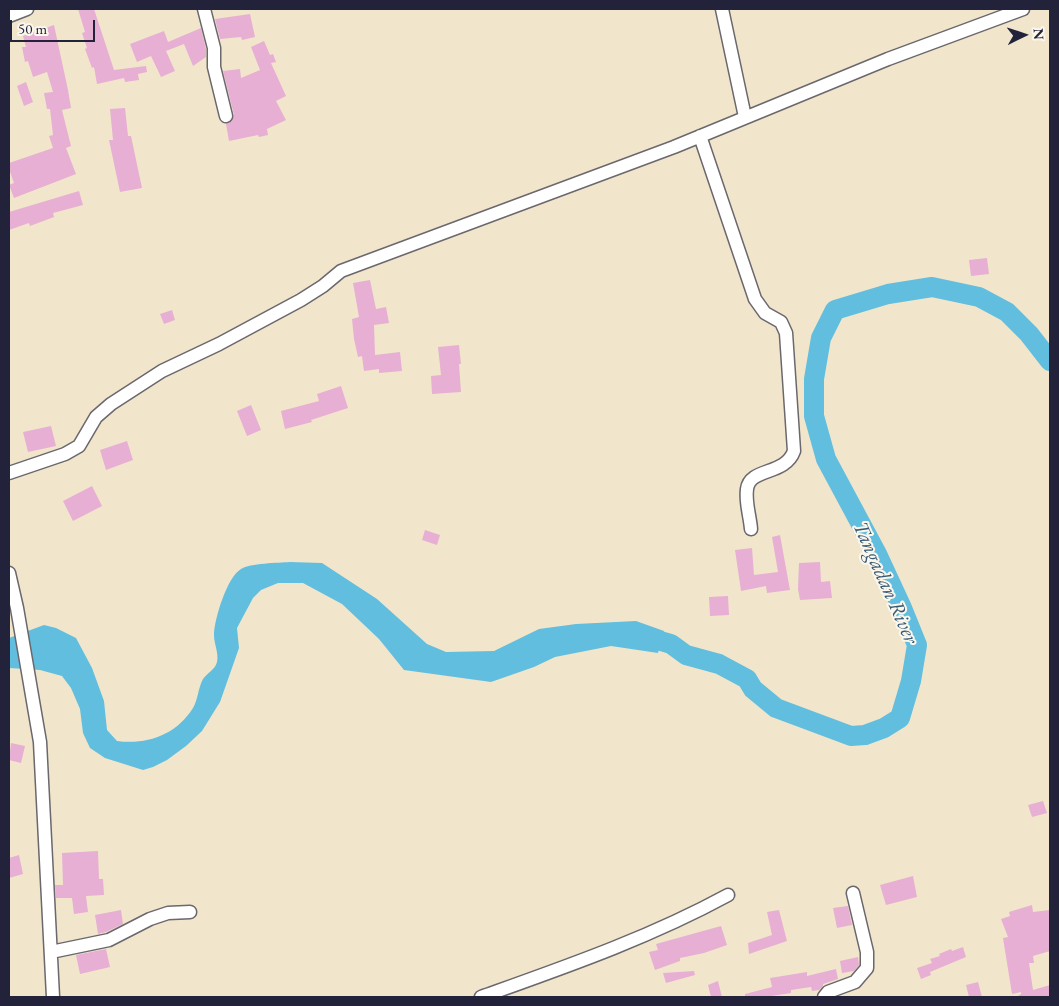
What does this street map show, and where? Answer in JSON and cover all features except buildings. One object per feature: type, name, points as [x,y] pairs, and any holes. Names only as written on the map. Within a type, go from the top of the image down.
[{"type":"street","points":[[9,16],[27,9]]},
{"type":"street","points":[[204,9],[214,48],[214,67],[226,116]]},
{"type":"street","points":[[722,9],[745,117]]},
{"type":"street","points":[[9,473],[65,454],[79,446],[96,417],[111,404],[162,371],[301,300],[323,286],[341,270],[674,147],[888,59],[1022,9]]},
{"type":"street","points":[[700,136],[755,299],[765,312],[781,322],[786,333],[794,451],[792,458],[787,463],[758,475],[750,481],[747,487],[747,498],[752,529]]},
{"type":"street","points":[[9,573],[21,630],[40,742],[53,997]]},
{"type":"street","points":[[824,997],[828,992],[855,982],[867,968],[867,952],[853,893]]},
{"type":"street","points":[[481,997],[663,928],[728,895]]},
{"type":"street","points":[[51,952],[109,940],[150,919],[168,913],[190,912]]},
{"type":"water","points":[[290,562],[322,563],[377,599],[427,644],[446,652],[494,651],[539,629],[576,624],[636,621],[664,631],[658,653],[611,646],[555,657],[534,667],[491,682],[404,670],[379,639],[342,604],[303,583],[278,583],[261,590],[253,598],[237,628],[239,648],[220,702],[202,731],[167,760],[143,770],[105,758],[90,748],[83,733],[80,709],[71,688],[62,676],[40,670],[9,668],[9,638],[44,625],[56,628],[76,638],[92,668],[104,701],[107,730],[117,741],[139,741],[160,736],[178,725],[186,717],[195,705],[203,679],[216,665],[217,655],[214,635],[216,619],[226,589],[236,574],[245,567]]},
{"type":"waterway","name":"Tangadan River","points":[[635,639],[647,637],[671,644],[686,655],[719,664],[747,679],[753,689],[776,708],[851,736],[865,735],[884,728],[900,718],[911,681],[917,645],[877,554],[826,459],[814,416],[814,379],[821,338],[835,310],[888,294],[932,287],[979,297],[1007,312],[1029,334],[1050,361]]}]
